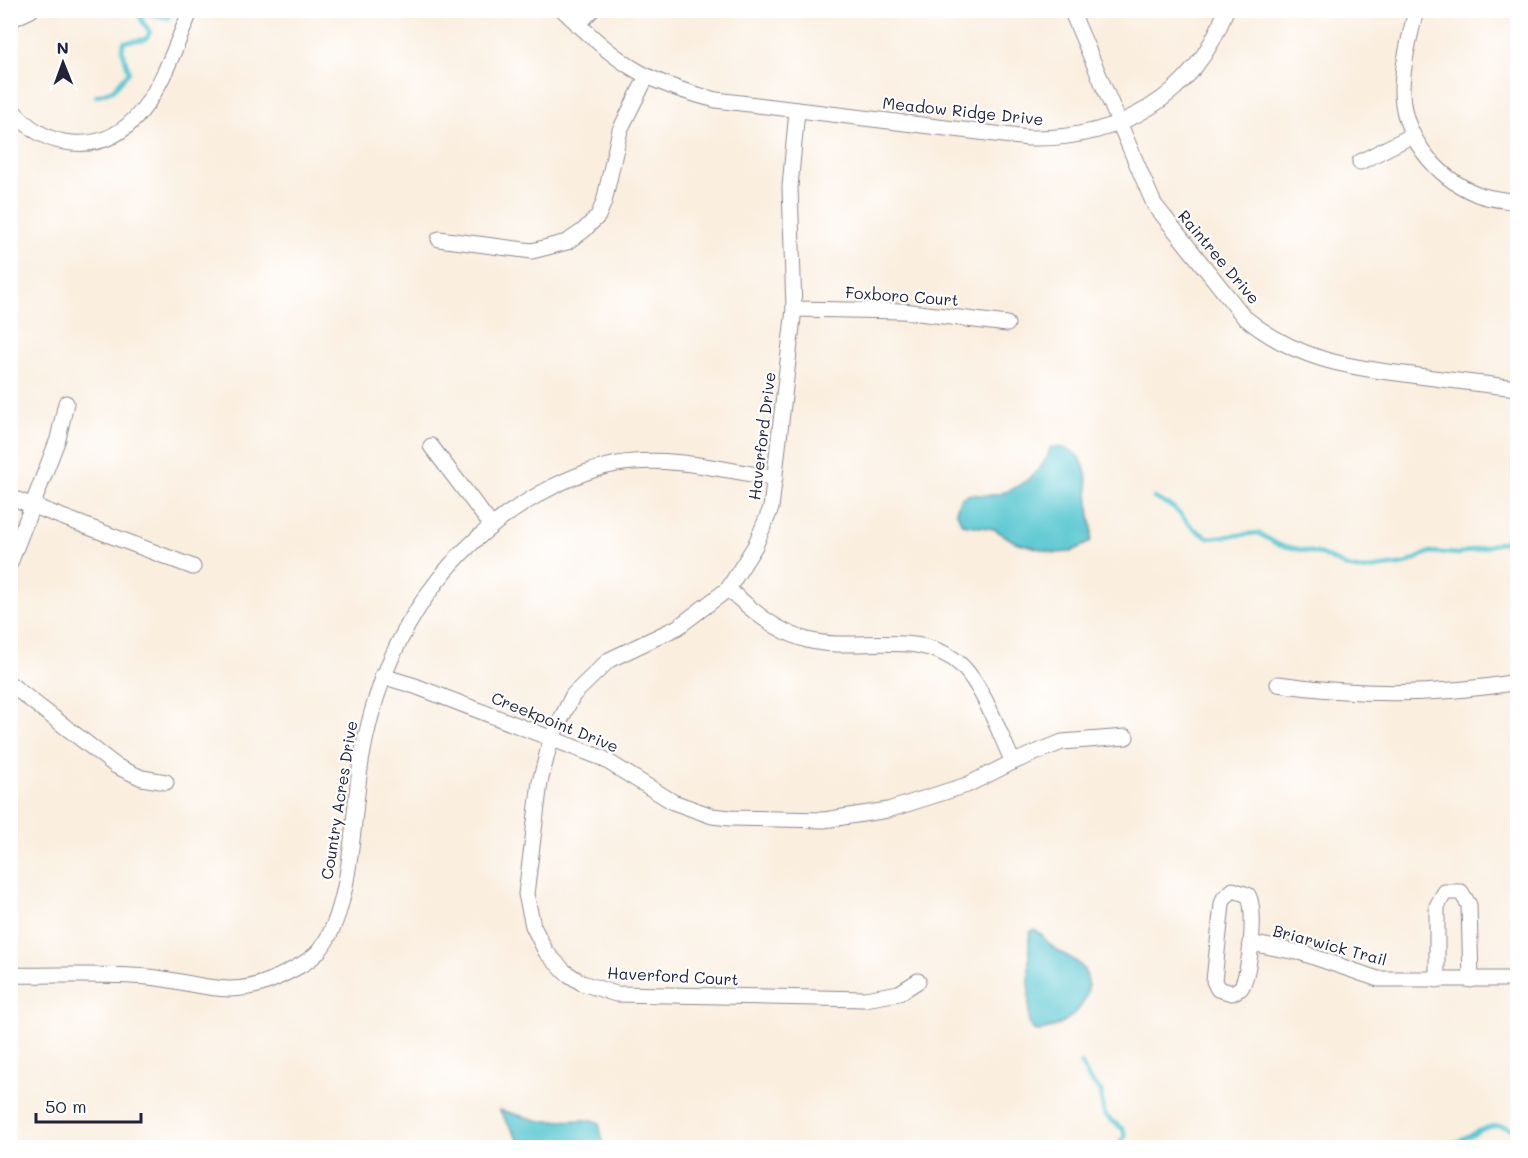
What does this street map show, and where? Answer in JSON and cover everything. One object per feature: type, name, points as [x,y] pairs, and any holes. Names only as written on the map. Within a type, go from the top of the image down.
[{"type":"street","points":[[10,20],[31,10]]},
{"type":"street","points":[[10,107],[22,122],[39,134],[61,142],[84,144],[107,139],[126,129],[141,114],[155,90],[191,10]]},
{"type":"street","name":"Meadow Ridge Drive","points":[[563,10],[610,55],[646,78],[667,87],[716,100],[1028,138],[1056,139],[1089,134],[1119,124],[1158,102],[1184,78],[1212,41],[1226,10]]},
{"type":"street","points":[[578,25],[592,10]]},
{"type":"street","name":"Raintree Drive","points":[[1071,10],[1147,190],[1168,226],[1244,317],[1260,331],[1293,349],[1344,366],[1518,388]]},
{"type":"street","points":[[1416,10],[1402,90],[1413,135],[1424,155],[1463,188],[1479,195],[1518,202]]},
{"type":"street","points":[[439,239],[532,251],[567,242],[583,231],[598,216],[604,202],[620,130],[646,78]]},
{"type":"street","name":"Haverford Drive","points":[[551,739],[573,695],[609,660],[678,627],[728,589],[744,567],[764,527],[771,508],[794,309],[790,187],[797,110]]},
{"type":"street","points":[[1360,162],[1413,135]]},
{"type":"street","name":"Foxboro Court","points":[[794,309],[903,311],[1007,324]]},
{"type":"street","points":[[10,563],[58,439],[66,403]]},
{"type":"street","points":[[431,446],[491,525]]},
{"type":"street","name":"Country Acres Drive","points":[[10,975],[148,977],[204,989],[237,989],[276,978],[316,954],[331,933],[342,896],[361,757],[382,676],[406,625],[422,599],[453,561],[491,525],[558,484],[591,470],[618,464],[668,463],[775,478]]},
{"type":"street","points":[[10,497],[193,567]]},
{"type":"street","points":[[728,589],[766,622],[809,641],[924,647],[949,657],[961,665],[972,680],[1013,762]]},
{"type":"street","name":"Creekpoint Drive","points":[[382,676],[415,686],[602,758],[673,802],[712,816],[730,818],[824,820],[888,810],[967,785],[1013,762],[1062,742],[1126,737]]},
{"type":"street","points":[[1278,684],[1350,692],[1406,694],[1518,682]]},
{"type":"street","points":[[10,684],[116,765],[142,778],[166,782]]},
{"type":"street","name":"Haverford Court","points":[[551,739],[540,782],[527,878],[528,910],[537,937],[546,952],[556,964],[582,983],[616,994],[866,999],[899,993],[918,981]]},
{"type":"street","name":"Briarwick Trail","points":[[1233,890],[1248,895],[1252,902],[1250,943],[1241,988],[1232,993],[1218,989],[1214,974],[1222,904],[1224,898],[1233,890]]},
{"type":"street","points":[[1437,980],[1437,906],[1445,892],[1453,890],[1461,892],[1469,905],[1471,980]]},
{"type":"street","name":"Briarwick Trail","points":[[1250,943],[1302,953],[1378,979],[1518,980]]},
{"type":"water","points":[[1051,447],[1073,452],[1084,466],[1092,528],[1090,542],[1071,552],[1055,553],[1015,542],[994,529],[962,524],[956,511],[960,499],[972,494],[1000,493],[1019,486],[1036,473]]},
{"type":"water","points":[[1034,930],[1054,948],[1078,963],[1084,970],[1088,981],[1083,1002],[1076,1011],[1057,1026],[1035,1031],[1029,1025],[1029,938],[1030,932]]},
{"type":"water","points":[[499,1110],[541,1121],[593,1120],[599,1123],[604,1147],[523,1147]]},
{"type":"waterway","points":[[96,96],[113,90],[129,72],[122,49],[124,42],[146,39],[150,32],[140,18],[146,13],[168,18],[172,10]]},
{"type":"waterway","points":[[1154,498],[1173,507],[1194,529],[1209,538],[1258,533],[1279,545],[1321,554],[1347,567],[1361,570],[1405,564],[1430,552],[1458,554],[1518,538]]},
{"type":"waterway","points":[[1081,1063],[1089,1079],[1101,1091],[1105,1114],[1123,1129],[1125,1136],[1116,1148]]},
{"type":"waterway","points":[[1445,1148],[1490,1127],[1500,1126],[1518,1133]]}]
